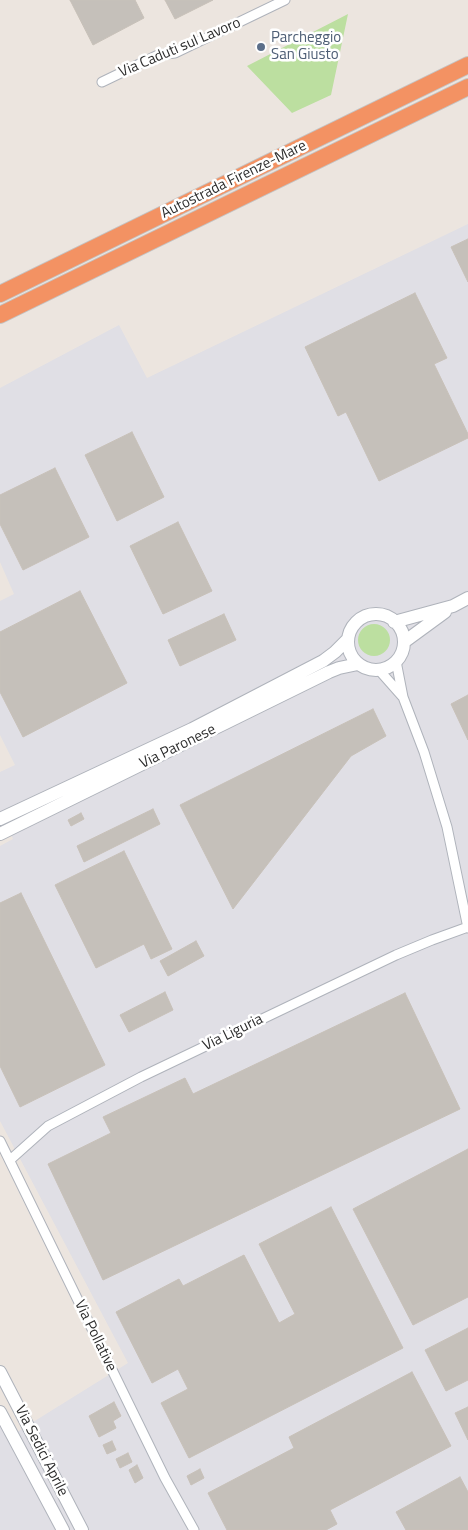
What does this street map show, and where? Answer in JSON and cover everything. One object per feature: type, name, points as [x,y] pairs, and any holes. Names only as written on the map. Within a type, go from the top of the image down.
[{"type":"highway","name":"Autostrada Firenze-Mare","points":[[0,294],[468,65]]},
{"type":"highway","name":"Autostrada Firenze-Mare","points":[[0,315],[468,87]]},
{"type":"main road","points":[[404,642],[453,606],[468,598]]},
{"type":"main road","points":[[380,670],[389,667],[400,656],[404,642],[399,628],[394,622],[453,606]]},
{"type":"main road","name":"Via Paronese","points":[[0,819],[192,729],[323,661],[348,639],[355,623],[362,618],[379,614],[394,622]]},
{"type":"main road","points":[[348,639],[348,648],[358,664]]},
{"type":"main road","name":"Via Paronese","points":[[0,834],[329,672],[358,664],[372,670],[380,670]]},
{"type":"main road","name":"Via Sedici Aprile","points":[[0,1372],[82,1530]]},
{"type":"main road","name":"Via Sedici Aprile","points":[[0,1412],[63,1530]]},
{"type":"street","name":"Via Caduti sul Lavoro","points":[[102,82],[158,55],[175,53],[285,0]]},
{"type":"street","points":[[396,661],[403,697],[424,752],[448,833],[468,928]]},
{"type":"street","points":[[380,670],[403,697]]},
{"type":"street","name":"Via Liguria","points":[[10,1160],[48,1126],[140,1077],[396,955],[468,928]]},
{"type":"street","name":"Via Pollative","points":[[0,1140],[165,1478],[194,1530]]},
{"type":"shaded area","points":[[468,224],[468,1530],[0,1530],[0,1421],[9,1437],[128,1363],[0,1121],[0,846],[13,839],[0,810],[0,772],[15,765],[0,735],[0,601],[14,594],[0,562],[0,388],[119,325],[147,378]]},
{"type":"green space","points":[[348,14],[331,95],[292,113],[247,66]]},
{"type":"green space","points":[[374,624],[380,625],[385,629],[389,634],[389,646],[385,651],[380,655],[374,656],[368,655],[363,651],[359,646],[358,640],[359,634],[363,629],[368,625]]},
{"type":"building","points":[[70,0],[135,0],[144,18],[93,45]]},
{"type":"building","points":[[165,0],[213,0],[175,19]]},
{"type":"building","points":[[468,239],[468,282],[451,247]]},
{"type":"building","points":[[415,293],[447,358],[434,364],[468,434],[468,438],[379,481],[346,412],[338,416],[305,347]]},
{"type":"building","points":[[132,432],[164,497],[117,521],[85,455]]},
{"type":"building","points":[[55,468],[89,537],[23,570],[0,524],[0,495]]},
{"type":"building","points":[[178,522],[212,591],[163,614],[130,546]]},
{"type":"building","points":[[80,591],[127,683],[23,737],[0,692],[0,632]]},
{"type":"building","points":[[224,614],[236,640],[180,666],[168,640]]},
{"type":"building","points":[[468,695],[468,740],[451,704]]},
{"type":"building","points":[[373,709],[386,736],[351,756],[233,909],[180,805]]},
{"type":"building","points":[[153,809],[160,824],[84,862],[77,846]]},
{"type":"building","points":[[81,813],[84,819],[71,826],[68,820]]},
{"type":"building","points":[[124,851],[172,949],[151,959],[144,944],[96,968],[55,885]]},
{"type":"building","points":[[21,893],[105,1065],[20,1107],[0,1066],[0,903]]},
{"type":"building","points":[[196,941],[204,956],[168,976],[160,961]]},
{"type":"building","points":[[165,992],[173,1010],[129,1032],[120,1015]]},
{"type":"building","points":[[405,993],[460,1109],[103,1280],[48,1164],[111,1133],[103,1117],[185,1078],[193,1094]]},
{"type":"building","points":[[468,1149],[468,1297],[413,1325],[353,1209]]},
{"type":"building","points":[[331,1207],[403,1348],[189,1458],[161,1403],[188,1389],[178,1369],[152,1383],[116,1312],[179,1279],[183,1286],[244,1255],[279,1323],[295,1314],[259,1244]]},
{"type":"building","points":[[468,1328],[468,1380],[446,1391],[425,1350]]},
{"type":"building","points":[[412,1372],[451,1446],[330,1510],[337,1524],[326,1530],[227,1530],[208,1493],[294,1448],[289,1437]]},
{"type":"building","points":[[114,1402],[121,1416],[113,1421],[116,1428],[99,1437],[89,1416]]},
{"type":"building","points":[[468,1407],[468,1440],[455,1413]]},
{"type":"building","points":[[112,1441],[116,1450],[107,1454],[103,1445]]},
{"type":"building","points":[[128,1453],[132,1462],[120,1468],[116,1459]]},
{"type":"building","points":[[137,1465],[143,1478],[135,1483],[129,1470]]},
{"type":"building","points":[[200,1469],[204,1478],[191,1485],[187,1476]]},
{"type":"building","points":[[460,1477],[468,1492],[468,1530],[406,1530],[396,1512]]},
{"type":"place","name":"Parcheggio San Giusto","points":[[261,47]]}]
